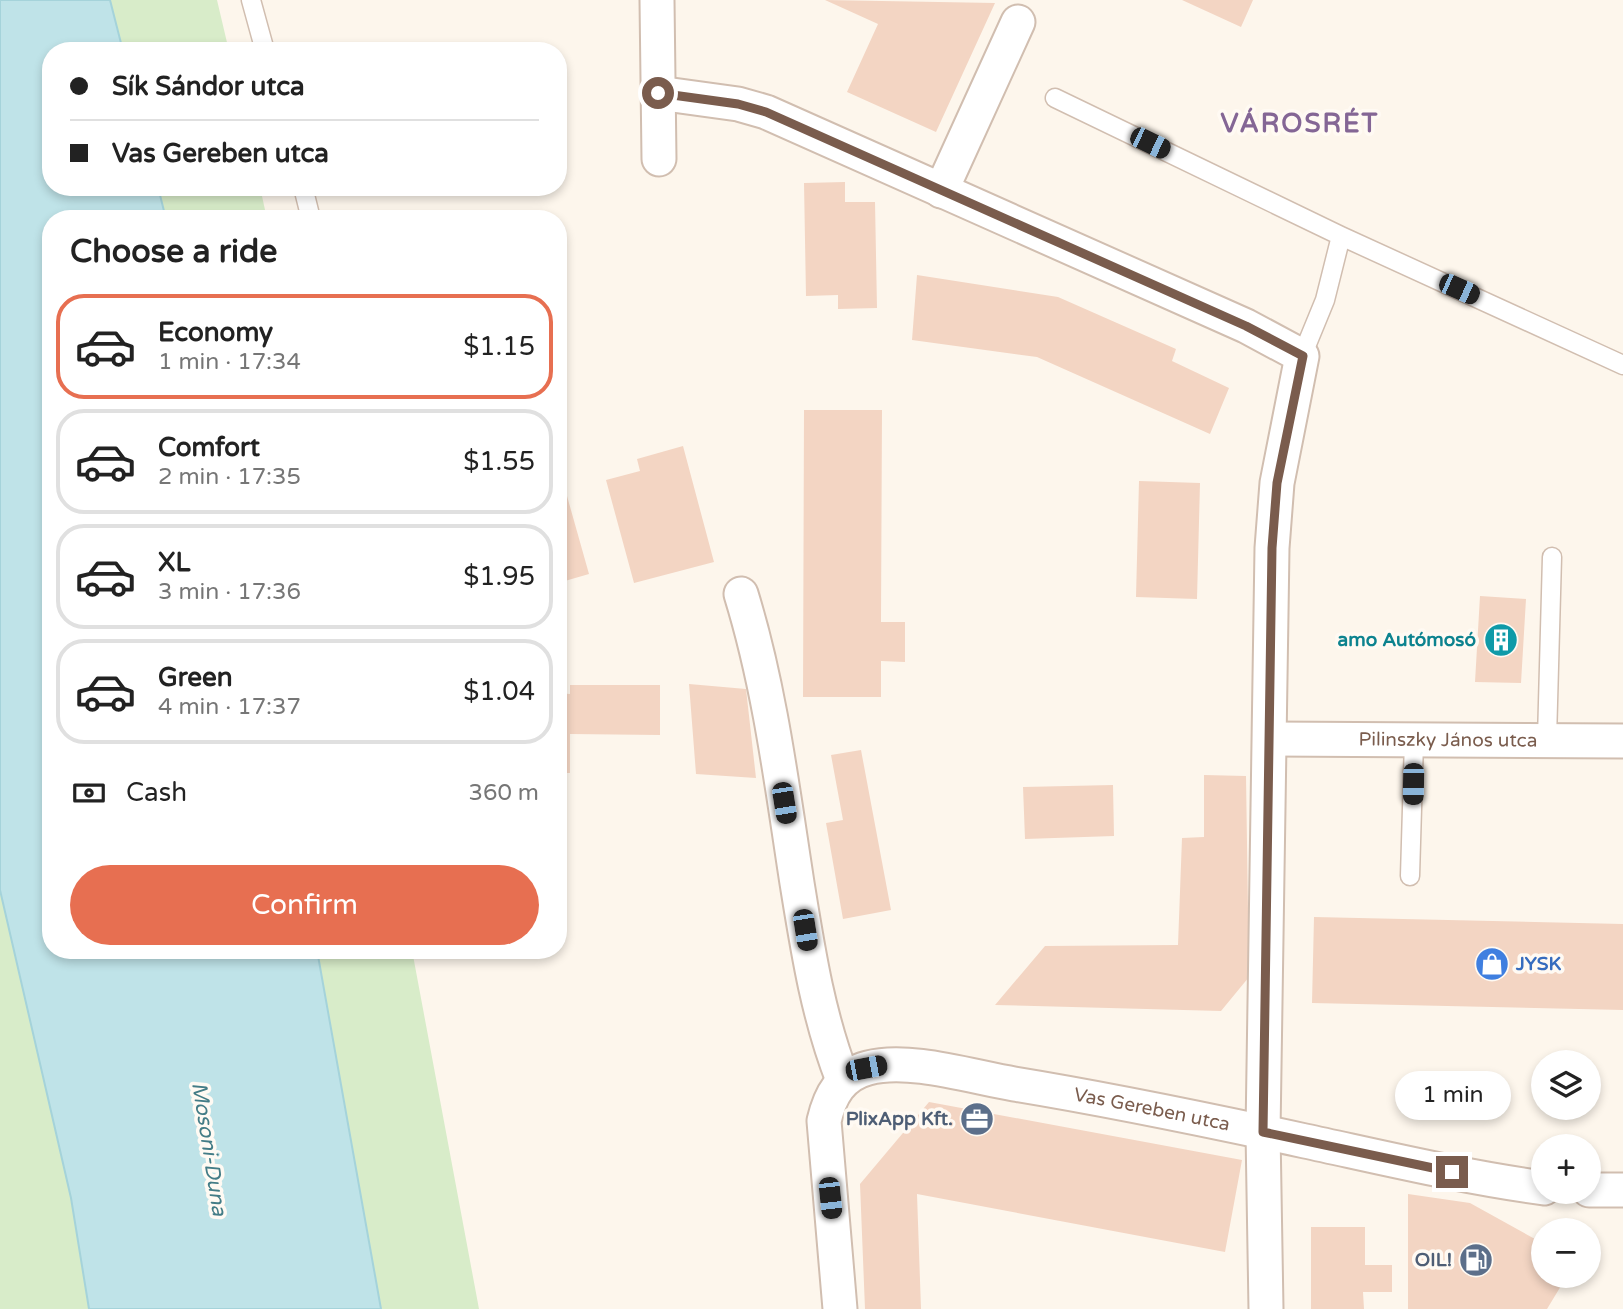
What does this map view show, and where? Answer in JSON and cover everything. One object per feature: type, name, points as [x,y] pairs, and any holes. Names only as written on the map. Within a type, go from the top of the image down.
[{"type":"street","points":[[657,0],[659,159]]},
{"type":"street","points":[[941,191],[1018,22]]},
{"type":"street","points":[[658,93],[738,104],[766,112],[1246,326],[1303,356],[1277,483],[1272,548],[1263,1132],[1266,1309]]},
{"type":"street","points":[[741,594],[753,634],[769,713],[812,980],[828,1042],[843,1080],[827,1106],[823,1135],[840,1309]]},
{"type":"street","name":"Pilinszky János utca","points":[[1271,739],[1623,740]]},
{"type":"street","name":"Vas Gereben utca","points":[[843,1080],[866,1068],[908,1066],[1074,1094],[1463,1175],[1531,1186]]},
{"type":"street","points":[[1601,1190],[1623,1190]]},
{"type":"lane","points":[[251,0],[263,42]]},
{"type":"lane","points":[[1055,97],[1341,236],[1623,365]]},
{"type":"lane","points":[[1303,356],[1325,300],[1341,236]]},
{"type":"lane","points":[[1547,739],[1552,557]]},
{"type":"lane","points":[[1410,876],[1414,741]]},
{"type":"green space","points":[[110,0],[217,0],[227,42],[121,42]]},
{"type":"green space","points":[[160,196],[262,196],[265,210],[164,210]]},
{"type":"green space","points":[[0,890],[71,1198],[89,1309],[0,1309]]},
{"type":"green space","points":[[319,959],[414,959],[479,1309],[381,1309]]},
{"type":"water","name":"Mosoni-Duna","points":[[0,0],[110,0],[121,42],[42,42],[42,196],[160,196],[164,210],[42,210],[42,959],[319,959],[381,1309],[89,1309],[71,1198],[0,890]]},
{"type":"building","points":[[825,0],[995,3],[936,132],[847,92],[878,24]]},
{"type":"building","points":[[1182,0],[1253,0],[1241,27]]},
{"type":"building","points":[[845,182],[845,202],[875,202],[877,308],[838,309],[838,295],[806,296],[804,183]]},
{"type":"building","points":[[917,275],[1058,297],[1176,349],[1172,361],[1229,388],[1210,434],[1037,357],[912,340]]},
{"type":"building","points":[[804,410],[882,410],[881,622],[905,622],[905,662],[881,661],[881,697],[803,697]]},
{"type":"building","points":[[683,446],[714,562],[634,583],[606,480],[640,471],[637,459]]},
{"type":"building","points":[[1139,481],[1200,483],[1197,599],[1136,597]]},
{"type":"building","points":[[567,496],[589,574],[567,580]]},
{"type":"building","name":"amo Autómosó","points":[[1480,596],[1526,599],[1521,683],[1475,682]]},
{"type":"building","points":[[689,684],[746,689],[756,778],[696,774]]},
{"type":"building","points":[[570,685],[660,685],[660,735],[570,734],[570,773],[567,773],[567,694],[570,694]]},
{"type":"building","points":[[861,750],[891,910],[843,919],[826,823],[843,820],[831,755]]},
{"type":"building","points":[[1204,775],[1246,776],[1249,977],[1221,1011],[995,1005],[1045,946],[1178,945],[1182,838],[1204,837]]},
{"type":"building","points":[[1113,785],[1114,836],[1025,839],[1023,787]]},
{"type":"building","points":[[1314,917],[1623,924],[1623,1010],[1312,1003]]},
{"type":"building","points":[[929,1102],[1242,1160],[1225,1252],[917,1194],[921,1309],[865,1309],[860,1184]]},
{"type":"building","name":"OIL!","points":[[1408,1194],[1470,1203],[1531,1237],[1531,1288],[1560,1288],[1547,1309],[1408,1309]]},
{"type":"building","points":[[1311,1227],[1365,1227],[1365,1265],[1392,1265],[1392,1292],[1363,1292],[1364,1309],[1311,1309]]},
{"type":"place","name":"amo Autómosó","points":[[1501,640]]},
{"type":"place","name":"JYSK","points":[[1492,964]]},
{"type":"place","name":"PlixApp Kft.","points":[[977,1119]]},
{"type":"place","name":"OIL!","points":[[1476,1260]]},
{"type":"district","name":"VÁROSRÉT","points":[[1300,123]]},
{"type":"route","points":[[658,93],[738,104],[766,112],[1246,326],[1303,356],[1277,483],[1272,548],[1263,1132],[1452,1172]]}]
